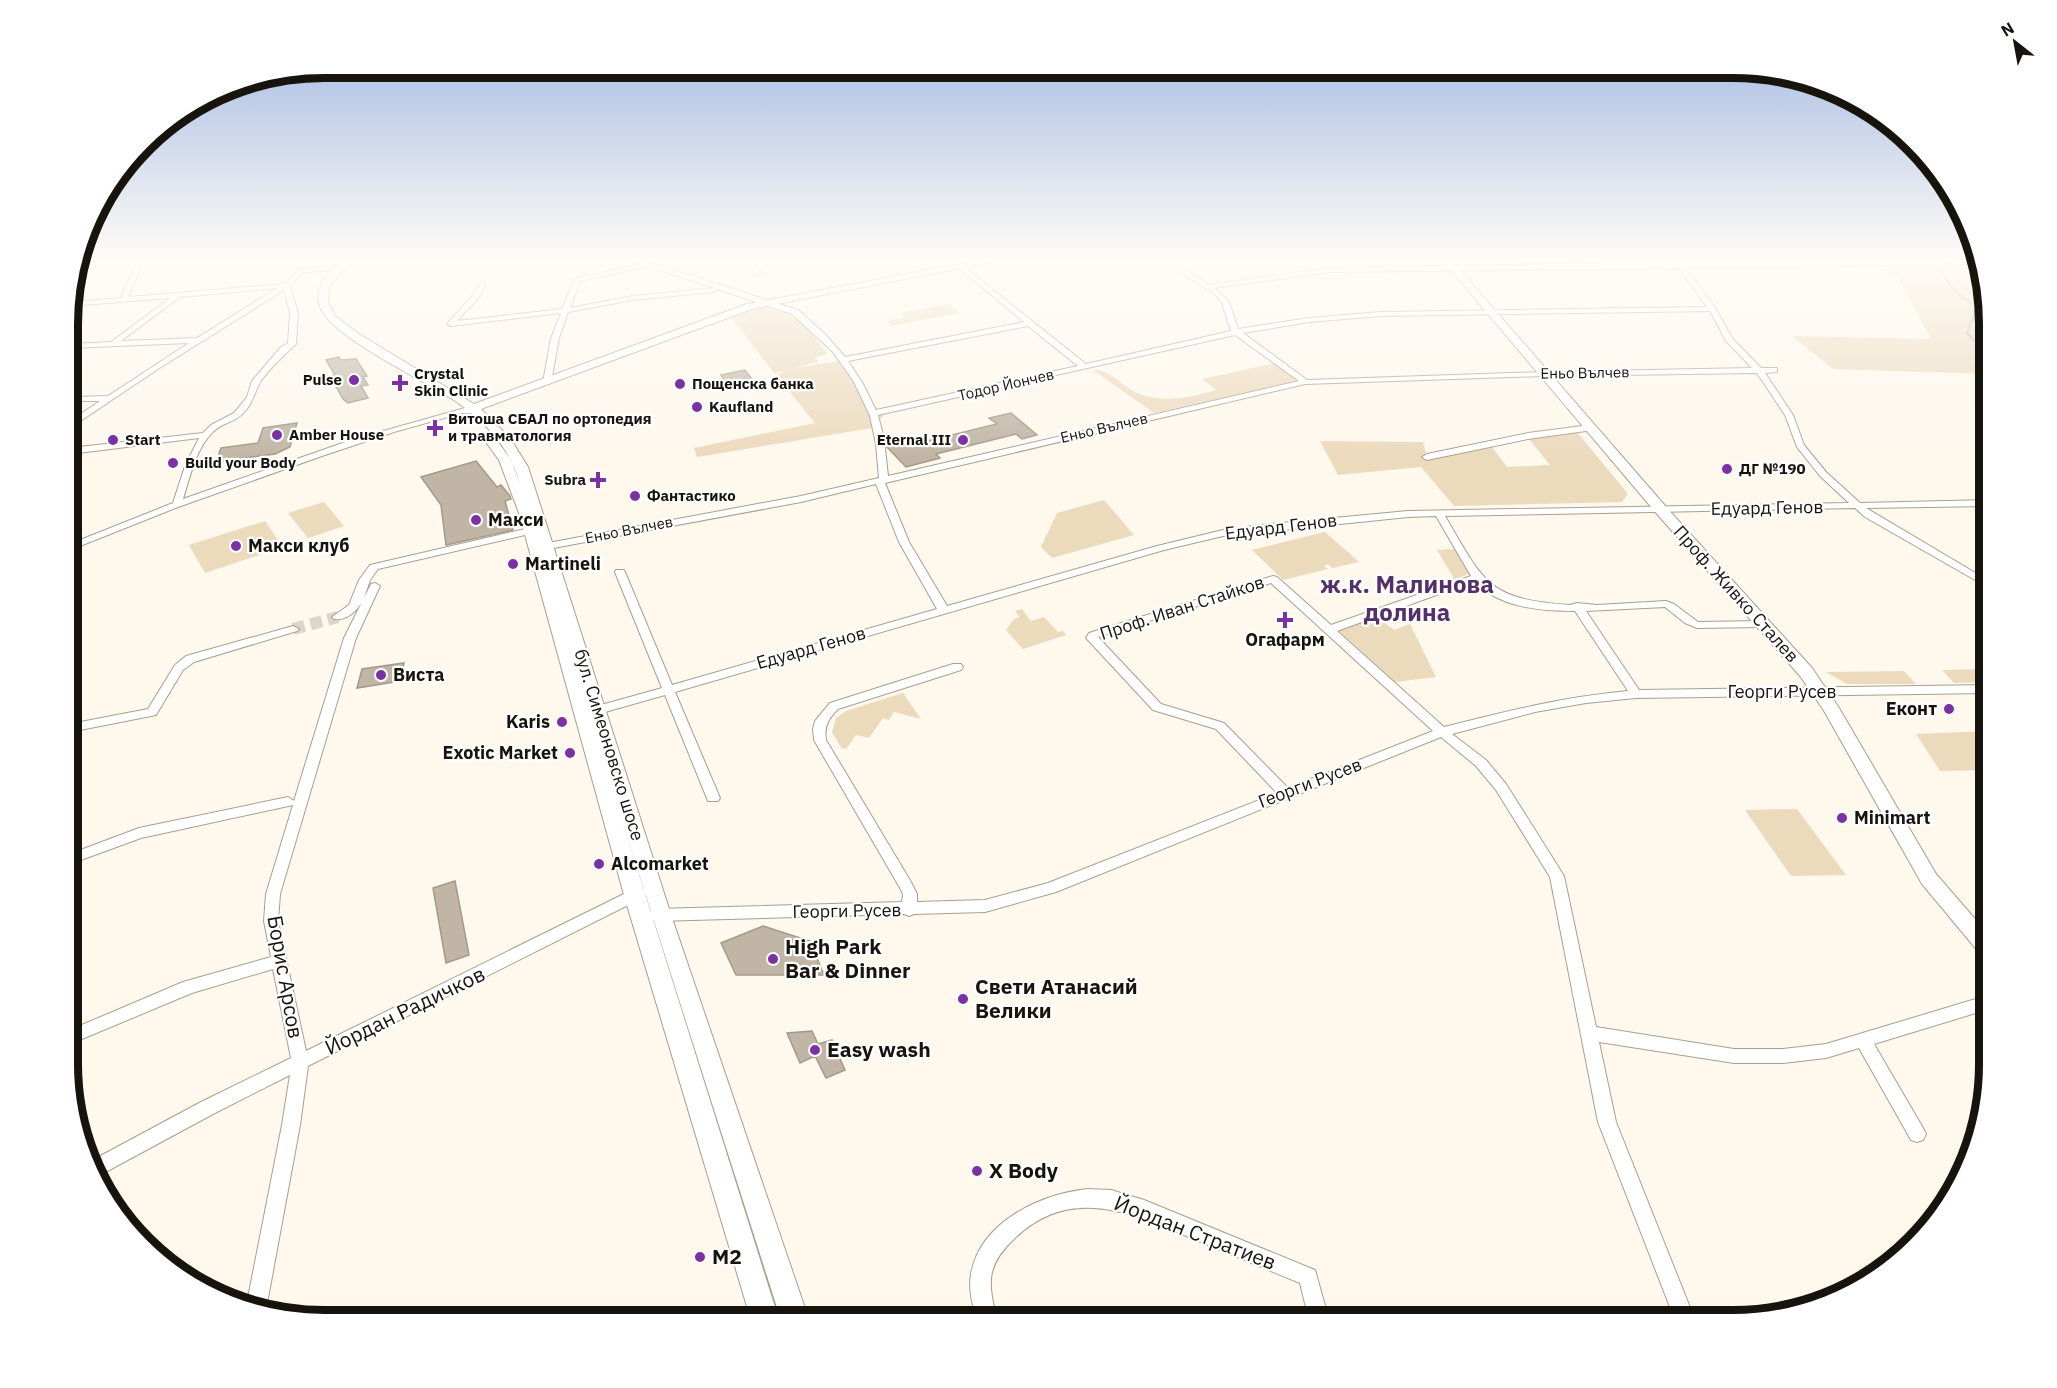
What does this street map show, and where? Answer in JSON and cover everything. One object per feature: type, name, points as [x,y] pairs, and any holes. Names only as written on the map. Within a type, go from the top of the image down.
[{"type":"main road","name":"бул. Симеоновско шосе","points":[[330,327],[470,410]]},
{"type":"main road","name":"бул. Симеоновско шосе","points":[[344,327],[470,410],[505,460],[537,530],[762,1310]]},
{"type":"main road","points":[[470,410],[697,327]]},
{"type":"main road","name":"Проф. Живко Сталев","points":[[1504,327],[1819,691],[1929,879],[1979,938]]},
{"type":"main road","name":"бул. Симеоновско шосе","points":[[537,530],[548,546],[653,886],[645,909],[791,1310]]},
{"type":"street","points":[[116,342],[136,327]]},
{"type":"street","points":[[78,419],[220,327]]},
{"type":"street","points":[[177,504],[190,466],[206,435],[212,428],[232,419],[242,410],[255,388],[255,382],[284,349],[292,344],[293,327]]},
{"type":"street","points":[[547,382],[559,327]]},
{"type":"street","points":[[814,327],[845,359],[872,414],[879,431],[881,488],[904,542],[943,609]]},
{"type":"street","points":[[845,359],[1011,327]]},
{"type":"street","points":[[1035,327],[1084,367]]},
{"type":"street","points":[[1234,327],[1235,331],[1305,382]]},
{"type":"street","name":"Тодор Йончев","points":[[872,414],[1260,327]]},
{"type":"street","points":[[1722,327],[1729,339],[1757,369],[1789,415],[1800,445],[1811,461],[1857,506],[1920,547],[1979,579]]},
{"type":"street","points":[[78,345],[198,340]]},
{"type":"street","name":"Еньо Вълчев","points":[[548,546],[801,499],[1305,382],[1544,374],[1774,370]]},
{"type":"street","points":[[78,399],[108,398]]},
{"type":"street","points":[[78,544],[177,504],[377,433],[470,410]]},
{"type":"street","points":[[1427,457],[1528,436],[1590,428]]},
{"type":"street","points":[[78,450],[206,435]]},
{"type":"street","name":"Едуард Генов","points":[[598,710],[1119,559],[1223,533],[1320,520],[1439,514],[1979,503]]},
{"type":"street","points":[[1439,514],[1477,577],[1497,595],[1526,606],[1666,604],[1675,608],[1689,622],[1697,626],[1763,624]]},
{"type":"street","points":[[338,617],[351,611],[360,600],[368,571],[374,567],[537,530]]},
{"type":"street","points":[[620,572],[713,798]]},
{"type":"street","points":[[1477,577],[1331,629],[1442,732],[1481,763],[1498,782],[1550,860],[1557,876],[1607,1122],[1681,1310]]},
{"type":"street","name":"Проф. Иван Стайков","points":[[1284,793],[1220,726],[1169,713],[1157,707],[1092,638],[1094,635],[1274,579],[1331,629]]},
{"type":"street","name":"Борис Арсов","points":[[258,1301],[291,1125],[300,1063],[271,921],[277,877],[350,638],[375,586]]},
{"type":"street","points":[[1577,606],[1636,694]]},
{"type":"street","points":[[78,726],[152,712],[183,663],[202,655],[293,629]]},
{"type":"street","points":[[909,910],[910,894],[906,886],[820,740],[817,729],[822,717],[843,703],[957,667]]},
{"type":"street","name":"Георги Русев","points":[[645,909],[909,910],[985,906],[1023,897],[1442,732],[1535,708],[1586,699],[1636,694],[1979,689]]},
{"type":"street","points":[[78,856],[103,845],[189,821],[288,802]]},
{"type":"street","name":"Йордан Радичков","points":[[100,1166],[207,1108],[300,1063],[645,909],[653,886]]},
{"type":"street","points":[[78,1034],[189,987],[278,962]]},
{"type":"street","points":[[1589,1033],[1734,1056],[1826,1051],[1979,1005]]},
{"type":"street","points":[[1863,1040],[1917,1134]]},
{"type":"street","name":"Йордан Стратиев","points":[[985,1310],[978,1274],[988,1251],[1009,1229],[1042,1210],[1077,1198],[1121,1201],[1308,1277],[1316,1310]]},
{"type":"shaded area","points":[[739,327],[805,327],[828,354],[814,358],[819,361],[795,368],[839,361],[883,416],[872,428],[697,457],[694,448],[815,423],[776,375],[785,371],[774,373]]},
{"type":"shaded area","points":[[1924,327],[1979,327],[1979,374],[1833,369],[1792,336],[1931,339]]},
{"type":"shaded area","points":[[1275,363],[1298,381],[1154,413],[1093,370],[1110,375],[1137,393],[1167,399],[1216,390],[1202,379]]},
{"type":"shaded area","points":[[1577,432],[1628,494],[1622,502],[1454,506],[1421,467],[1338,475],[1320,441],[1423,442],[1427,457],[1492,447],[1507,467],[1550,465],[1529,439]]},
{"type":"shaded area","points":[[1104,500],[1134,535],[1052,558],[1041,547],[1057,513]]},
{"type":"shaded area","points":[[324,502],[344,526],[308,538],[288,513]]},
{"type":"shaded area","name":"Макси клуб","points":[[265,521],[283,547],[205,573],[189,545]]},
{"type":"shaded area","points":[[1325,532],[1359,562],[1332,568],[1328,564],[1324,566],[1328,569],[1283,580],[1252,550]]},
{"type":"shaded area","points":[[1455,549],[1470,573],[1455,580],[1437,550]]},
{"type":"shaded area","points":[[1022,609],[1031,621],[1044,617],[1058,632],[1063,631],[1066,635],[1023,649],[1006,630],[1014,619],[1020,617],[1015,611]]},
{"type":"shaded area","points":[[1377,617],[1394,630],[1410,624],[1436,677],[1395,682],[1339,631]]},
{"type":"shaded area","points":[[1979,669],[1979,682],[1954,683],[1942,670]]},
{"type":"shaded area","points":[[1904,671],[1916,684],[1847,684],[1826,672]]},
{"type":"shaded area","points":[[903,693],[921,719],[894,712],[889,720],[883,718],[869,738],[856,735],[847,748],[842,749],[832,732],[836,718],[846,711]]},
{"type":"shaded area","points":[[1979,731],[1979,770],[1940,771],[1916,734]]},
{"type":"shaded area","points":[[1797,809],[1846,875],[1791,876],[1745,810]]},
{"type":"building","points":[[339,357],[340,360],[356,359],[367,376],[363,377],[368,385],[361,386],[368,398],[348,403],[343,399],[330,376],[335,375],[326,360]]},
{"type":"building","points":[[745,370],[754,382],[729,387],[721,375]]},
{"type":"building","name":"Eternal III","points":[[1011,413],[1037,435],[1022,439],[1016,434],[936,454],[940,458],[906,467],[887,447],[907,441],[911,445],[997,424],[989,418]]},
{"type":"building","name":"Amber House","points":[[297,423],[290,447],[275,454],[216,462],[221,448],[258,443],[263,428]]},
{"type":"building","name":"Макси","points":[[476,461],[497,487],[501,485],[510,496],[511,499],[505,501],[513,530],[446,545],[441,505],[421,477]]},
{"type":"building","name":"Виста","points":[[404,663],[400,681],[357,688],[362,669]]},
{"type":"building","points":[[455,881],[469,955],[446,963],[433,888]]},
{"type":"building","name":"High Park Bar & Dinner","points":[[763,926],[810,941],[824,975],[736,975],[721,943]]},
{"type":"building","name":"Easy wash","points":[[812,1031],[818,1044],[832,1040],[845,1070],[826,1078],[815,1056],[800,1063],[787,1033]]},
{"type":"waterway","points":[[1969,327],[1967,333],[1979,345]]},
{"type":"tunnel","points":[[293,629],[338,617]]},
{"type":"place","name":"Pulse","points":[[354,380]]},
{"type":"place","name":"Crystal Skin Clinic","points":[[400,383]]},
{"type":"place","name":"Пощенска банка","points":[[680,384]]},
{"type":"place","name":"Kaufland","points":[[697,407]]},
{"type":"place","name":"Витоша СБАЛ по ортопедия и травматология","points":[[435,428]]},
{"type":"place","name":"Amber House","points":[[277,435]]},
{"type":"place","name":"Start","points":[[113,440]]},
{"type":"place","name":"Eternal III","points":[[963,440]]},
{"type":"place","name":"Build your Body","points":[[173,463]]},
{"type":"place","name":"ДГ №190","points":[[1727,469]]},
{"type":"place","name":"Subra","points":[[598,480]]},
{"type":"place","name":"Фантастико","points":[[635,496]]},
{"type":"place","name":"Макси","points":[[476,520]]},
{"type":"place","name":"Макси клуб","points":[[236,546]]},
{"type":"place","name":"Martineli","points":[[513,564]]},
{"type":"place","name":"Огафарм","points":[[1285,620]]},
{"type":"place","name":"Виста","points":[[381,675]]},
{"type":"place","name":"Еконт","points":[[1949,709]]},
{"type":"place","name":"Karis","points":[[562,722]]},
{"type":"place","name":"Exotic Market","points":[[570,753]]},
{"type":"place","name":"Minimart","points":[[1842,818]]},
{"type":"place","name":"Alcomarket","points":[[599,864]]},
{"type":"place","name":"High Park Bar & Dinner","points":[[773,959]]},
{"type":"place","name":"Свети Атанасий Велики","points":[[963,999]]},
{"type":"place","name":"Easy wash","points":[[815,1050]]},
{"type":"place","name":"X Body","points":[[977,1171]]},
{"type":"place","name":"M2","points":[[700,1257]]},
{"type":"district","name":"ж.к. Малинова долина","points":[[1407,599]]}]
